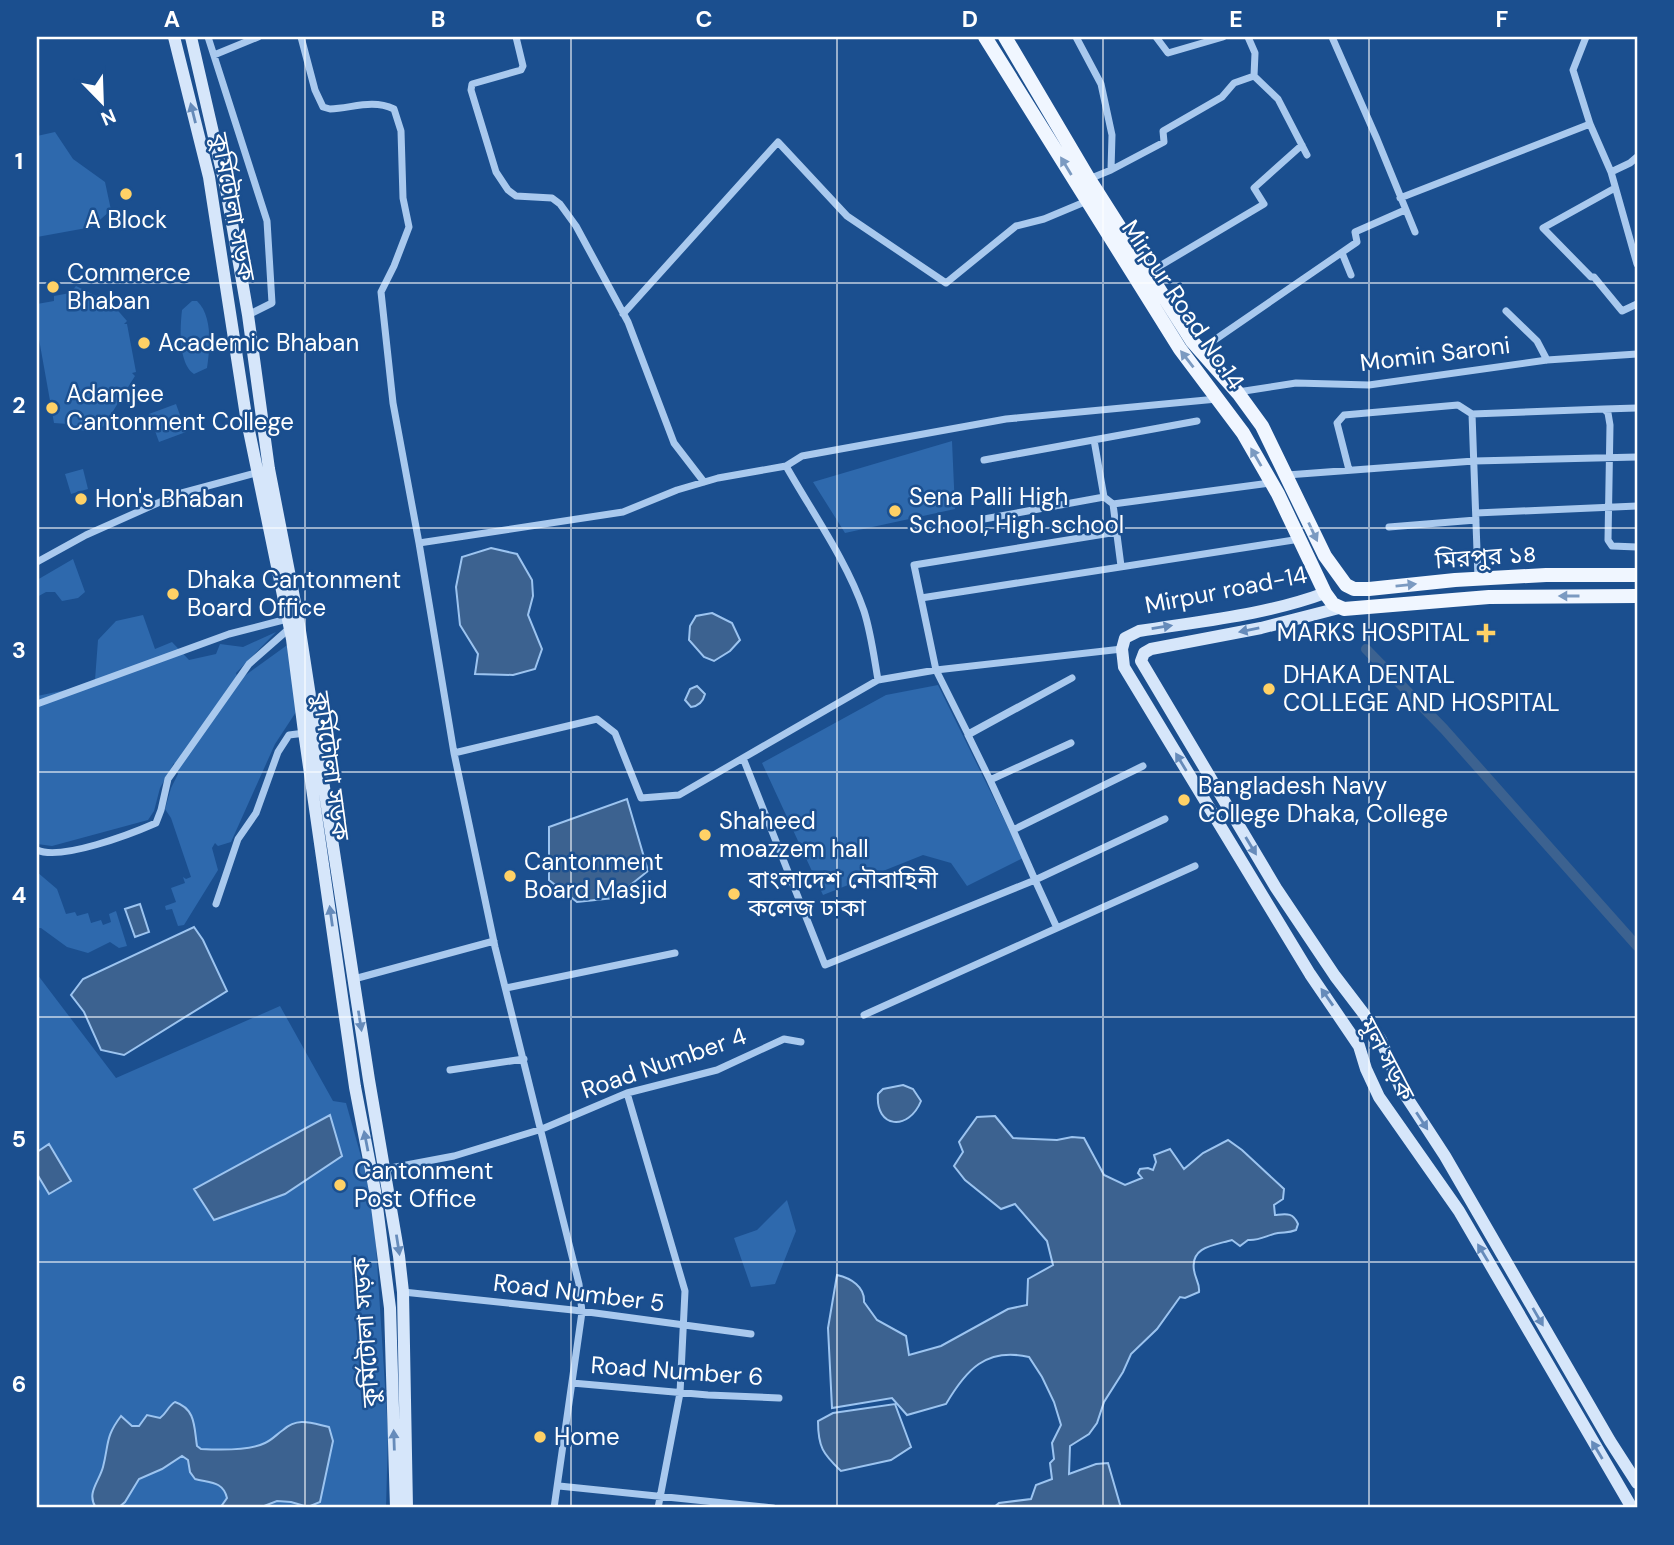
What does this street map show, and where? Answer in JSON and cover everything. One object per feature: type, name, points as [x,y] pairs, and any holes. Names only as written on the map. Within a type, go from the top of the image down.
[{"type":"main road","name":"কুর্মিটোলা সড়ক","points":[[174,37],[209,177],[246,416],[264,471]]},
{"type":"main road","name":"কুর্মিটোলা সড়ক","points":[[191,37],[226,189],[248,315],[264,471],[354,979],[399,1256],[407,1508]]},
{"type":"main road","name":"Mirpur Road No.14","points":[[985,37],[1180,349],[1243,433],[1333,602]]},
{"type":"main road","name":"Mirpur Road No.14","points":[[1005,37],[1148,273],[1200,351],[1238,393],[1262,426],[1318,544],[1340,580]]},
{"type":"main road","name":"মিরপুর ১৪","points":[[1340,580],[1354,589],[1369,589],[1546,575],[1637,575]]},
{"type":"main road","name":"Mirpur road-14","points":[[1122,649],[1125,638],[1139,631],[1247,614],[1301,601],[1637,596]]},
{"type":"main road","name":"Mirpur road-14","points":[[1140,661],[1144,653],[1151,649],[1261,628],[1333,602]]},
{"type":"main road","name":"মূল সড়ক","points":[[1122,649],[1124,667],[1310,974],[1359,1046],[1379,1097],[1459,1211],[1573,1411],[1632,1508]]},
{"type":"main road","name":"মূল সড়ক","points":[[1140,661],[1276,888],[1381,1040],[1400,1087],[1445,1156],[1637,1483]]},
{"type":"main road","name":"কুর্মিটোলা সড়ক","points":[[310,733],[355,1087],[375,1191],[390,1308],[396,1508]]},
{"type":"main road","points":[[1366,1069],[1387,1058]]},
{"type":"main road","points":[[1573,1411],[1588,1402]]},
{"type":"street","points":[[208,37],[267,221],[272,303],[248,315]]},
{"type":"street","points":[[214,55],[258,37]]},
{"type":"street","points":[[301,37],[315,90],[323,107],[330,110],[373,103],[383,104],[394,109],[401,131],[403,198],[409,227],[381,292],[393,403],[454,753],[494,941],[579,1284],[582,1312],[554,1508]]},
{"type":"street","points":[[516,37],[523,66],[521,70],[472,84],[471,90],[496,172],[508,190],[516,196],[551,198],[560,204],[576,226],[623,314],[674,443],[704,482]]},
{"type":"street","points":[[1076,37],[1101,83],[1112,135],[1111,170]]},
{"type":"street","points":[[1156,37],[1168,53],[1223,37]]},
{"type":"street","points":[[1248,37],[1255,53],[1255,76],[1278,99],[1307,155]]},
{"type":"street","points":[[1332,37],[1415,232]]},
{"type":"street","points":[[1586,37],[1573,70],[1590,124],[1611,172],[1637,264]]},
{"type":"street","points":[[1090,179],[1164,142],[1163,131],[1222,97],[1234,83],[1255,76]]},
{"type":"street","points":[[1400,198],[1590,124]]},
{"type":"street","points":[[623,314],[778,142],[847,216],[946,283],[1016,226],[1087,201]]},
{"type":"street","points":[[1148,273],[1264,204],[1254,188],[1301,145]]},
{"type":"street","points":[[1611,172],[1637,157]]},
{"type":"street","points":[[1615,188],[1544,228],[1594,277],[1622,312],[1637,304]]},
{"type":"street","points":[[1200,351],[1357,242],[1355,232],[1405,210]]},
{"type":"street","points":[[1342,253],[1350,275]]},
{"type":"street","points":[[1506,312],[1536,341],[1547,360]]},
{"type":"street","name":"Momin Saroni","points":[[1238,393],[1296,383],[1369,385],[1547,360],[1637,355]]},
{"type":"street","points":[[419,543],[623,512],[677,489],[786,466],[802,456],[1006,419],[1219,398]]},
{"type":"street","points":[[1349,470],[1337,422],[1344,415],[1458,405],[1472,414],[1637,408]]},
{"type":"street","points":[[1604,409],[1608,413],[1610,425],[1609,544],[1637,547]]},
{"type":"street","points":[[1472,414],[1478,579]]},
{"type":"street","points":[[984,460],[1197,421]]},
{"type":"street","points":[[1094,440],[1104,497],[1113,504],[1121,566]]},
{"type":"street","points":[[1287,475],[1474,461],[1637,457]]},
{"type":"street","points":[[786,466],[831,544],[863,607],[871,634],[878,680]]},
{"type":"street","points":[[37,562],[86,535],[178,494],[264,471]]},
{"type":"street","points":[[1113,504],[1271,482]]},
{"type":"street","points":[[985,519],[1104,497]]},
{"type":"street","points":[[1389,527],[1476,516],[1637,506]]},
{"type":"street","points":[[1072,678],[968,734],[936,670],[914,565],[1117,532]]},
{"type":"street","points":[[921,598],[1300,539]]},
{"type":"street","points":[[37,704],[229,634],[292,621]]},
{"type":"street","points":[[37,850],[54,854],[72,851],[156,823],[162,810],[168,779],[249,664],[292,621]]},
{"type":"street","points":[[454,753],[597,719],[615,733],[641,798],[679,795],[878,680],[936,670],[1122,649]]},
{"type":"street","points":[[979,728],[968,735],[989,780],[1071,743]]},
{"type":"street","points":[[216,904],[238,839],[256,813],[278,752],[289,735],[310,733]]},
{"type":"street","points":[[1035,880],[1013,831],[1096,789],[1107,783],[1143,766],[1119,778],[1096,789],[1013,830],[990,780],[1059,748]]},
{"type":"street","points":[[743,758],[825,965],[1035,880],[1165,819]]},
{"type":"street","points":[[1057,928],[1035,880],[1153,825]]},
{"type":"street","points":[[864,1015],[1195,866]]},
{"type":"street","points":[[354,979],[494,941]]},
{"type":"street","points":[[506,988],[675,953]]},
{"type":"street","name":"Road Number 4","points":[[385,1169],[454,1156],[542,1129],[627,1093],[717,1070],[784,1039],[801,1042]]},
{"type":"street","points":[[450,1070],[524,1059]]},
{"type":"street","points":[[627,1093],[685,1291],[680,1393],[658,1508]]},
{"type":"street","name":"Road Number 5","points":[[402,1292],[751,1334]]},
{"type":"street","name":"Road Number 6","points":[[572,1383],[680,1393],[779,1398]]},
{"type":"street","points":[[559,1486],[773,1508]]},
{"type":"shaded area","points":[[55,132],[73,159],[105,182],[111,210],[92,227],[37,237],[37,136]]},
{"type":"shaded area","points":[[76,286],[112,304],[127,321],[124,324],[127,324],[136,372],[132,373],[135,376],[103,427],[100,426],[100,432],[68,429],[68,424],[54,423],[37,328],[37,304],[54,301],[54,296],[70,293]]},
{"type":"shaded area","points":[[192,301],[197,301],[202,307],[209,333],[207,368],[194,374],[185,362],[181,335],[182,310]]},
{"type":"shaded area","points":[[176,404],[186,432],[159,442],[149,414]]},
{"type":"shaded area","points":[[952,441],[955,509],[845,533],[813,482]]},
{"type":"shaded area","points":[[83,469],[88,489],[71,494],[65,474]]},
{"type":"shaded area","points":[[491,548],[517,554],[532,580],[533,596],[528,615],[542,649],[535,669],[513,675],[475,674],[478,654],[460,625],[456,587],[462,557]]},
{"type":"shaded area","points":[[73,559],[85,592],[78,598],[62,601],[55,592],[46,592],[37,597],[37,580]]},
{"type":"shaded area","points":[[712,613],[732,623],[740,640],[730,651],[714,661],[704,657],[689,640],[690,626],[696,616]]},
{"type":"shaded area","points":[[143,615],[155,649],[172,642],[189,660],[216,654],[220,644],[243,647],[276,632],[236,673],[237,676],[243,677],[290,643],[296,712],[275,744],[231,842],[218,846],[215,843],[212,848],[218,870],[184,925],[178,926],[172,909],[166,910],[165,906],[176,902],[171,888],[185,883],[183,877],[191,877],[171,818],[165,809],[178,774],[174,763],[160,788],[154,811],[148,820],[52,846],[37,844],[37,696],[71,689],[95,680],[98,640],[116,621]]},
{"type":"shaded area","points":[[938,685],[1023,858],[967,886],[951,863],[923,855],[823,895],[762,763],[886,695]]},
{"type":"shaded area","points":[[697,686],[705,694],[700,703],[691,707],[685,700],[690,689]]},
{"type":"shaded area","points":[[627,799],[648,871],[614,898],[577,902],[549,880],[549,827]]},
{"type":"shaded area","points":[[37,872],[57,889],[66,914],[75,912],[77,916],[88,913],[91,923],[101,920],[103,925],[111,922],[109,914],[116,911],[127,946],[119,948],[110,942],[88,953],[67,947],[41,928],[37,928]]},
{"type":"shaded area","points":[[140,904],[149,932],[135,937],[125,909]]},
{"type":"shaded area","points":[[194,927],[227,991],[124,1055],[101,1050],[84,1012],[71,995],[83,979]]},
{"type":"shaded area","points":[[37,974],[116,1078],[280,1006],[333,1101],[346,1103],[373,1199],[388,1433],[386,1508],[37,1508]]},
{"type":"shaded area","points":[[903,1085],[913,1089],[921,1101],[909,1117],[894,1122],[887,1120],[878,1106],[878,1094],[883,1089]]},
{"type":"shaded area","points":[[330,1115],[342,1156],[285,1194],[214,1220],[194,1189]]},
{"type":"shaded area","points":[[995,1116],[1013,1138],[1084,1138],[1104,1175],[1125,1185],[1142,1178],[1138,1173],[1140,1169],[1153,1170],[1156,1162],[1154,1155],[1170,1149],[1184,1169],[1203,1153],[1228,1140],[1284,1189],[1283,1199],[1274,1205],[1275,1215],[1286,1214],[1298,1224],[1294,1231],[1248,1240],[1240,1246],[1232,1240],[1200,1251],[1194,1262],[1199,1292],[1185,1298],[1180,1297],[1157,1329],[1131,1354],[1104,1402],[1097,1423],[1089,1434],[1070,1446],[1069,1474],[1096,1464],[1108,1463],[1121,1508],[993,1508],[999,1503],[1031,1499],[1036,1485],[1052,1479],[1052,1443],[1061,1425],[1054,1402],[1029,1357],[1001,1355],[989,1359],[979,1364],[961,1381],[946,1404],[907,1415],[892,1398],[832,1408],[828,1328],[837,1275],[847,1278],[860,1288],[864,1302],[877,1320],[906,1336],[909,1355],[941,1346],[1008,1309],[1027,1305],[1028,1279],[1053,1265],[1047,1241],[1015,1204],[1001,1209],[965,1180],[954,1166],[963,1152],[959,1142],[977,1117]]},
{"type":"shaded area","points":[[49,1144],[71,1181],[49,1194],[37,1174],[37,1152]]},
{"type":"shaded area","points":[[787,1200],[796,1231],[775,1284],[751,1287],[734,1238],[757,1230]]},
{"type":"shaded area","points":[[175,1402],[190,1414],[197,1446],[201,1449],[258,1446],[299,1422],[329,1427],[333,1441],[320,1502],[308,1507],[277,1501],[259,1508],[220,1508],[227,1498],[225,1492],[215,1484],[195,1479],[190,1472],[188,1460],[182,1456],[139,1479],[125,1502],[118,1508],[96,1508],[93,1492],[103,1467],[110,1435],[121,1416],[132,1426],[139,1426],[147,1415],[160,1418]]},
{"type":"shaded area","points":[[895,1404],[911,1447],[891,1460],[841,1471],[823,1449],[818,1421],[833,1413]]},
{"type":"waterway","points":[[1366,649],[1444,729],[1637,946]]},
{"type":"place","name":"A Block","points":[[126,194]]},
{"type":"place","name":"Commerce Bhaban","points":[[53,287]]},
{"type":"place","name":"Academic Bhaban","points":[[144,343]]},
{"type":"place","name":"Adamjee Cantonment College","points":[[52,408]]},
{"type":"place","name":"Hon's Bhaban","points":[[81,499]]},
{"type":"place","name":"Sena Palli High School, High school","points":[[895,511]]},
{"type":"place","name":"Dhaka Cantonment Board Office","points":[[173,594]]},
{"type":"place","name":"MARKS HOSPITAL","points":[[1486,633]]},
{"type":"place","name":"DHAKA DENTAL COLLEGE AND HOSPITAL","points":[[1269,689]]},
{"type":"place","name":"Bangladesh Navy College Dhaka, College","points":[[1184,800]]},
{"type":"place","name":"Shaheed moazzem hall","points":[[705,835]]},
{"type":"place","name":"Cantonment Board Masjid","points":[[510,876]]},
{"type":"place","name":"বাংলাদেশ নৌবাহিনী কলেজ ঢাকা","points":[[734,894]]},
{"type":"place","name":"Cantonment Post Office","points":[[340,1185]]},
{"type":"place","name":"Home","points":[[540,1437]]}]
